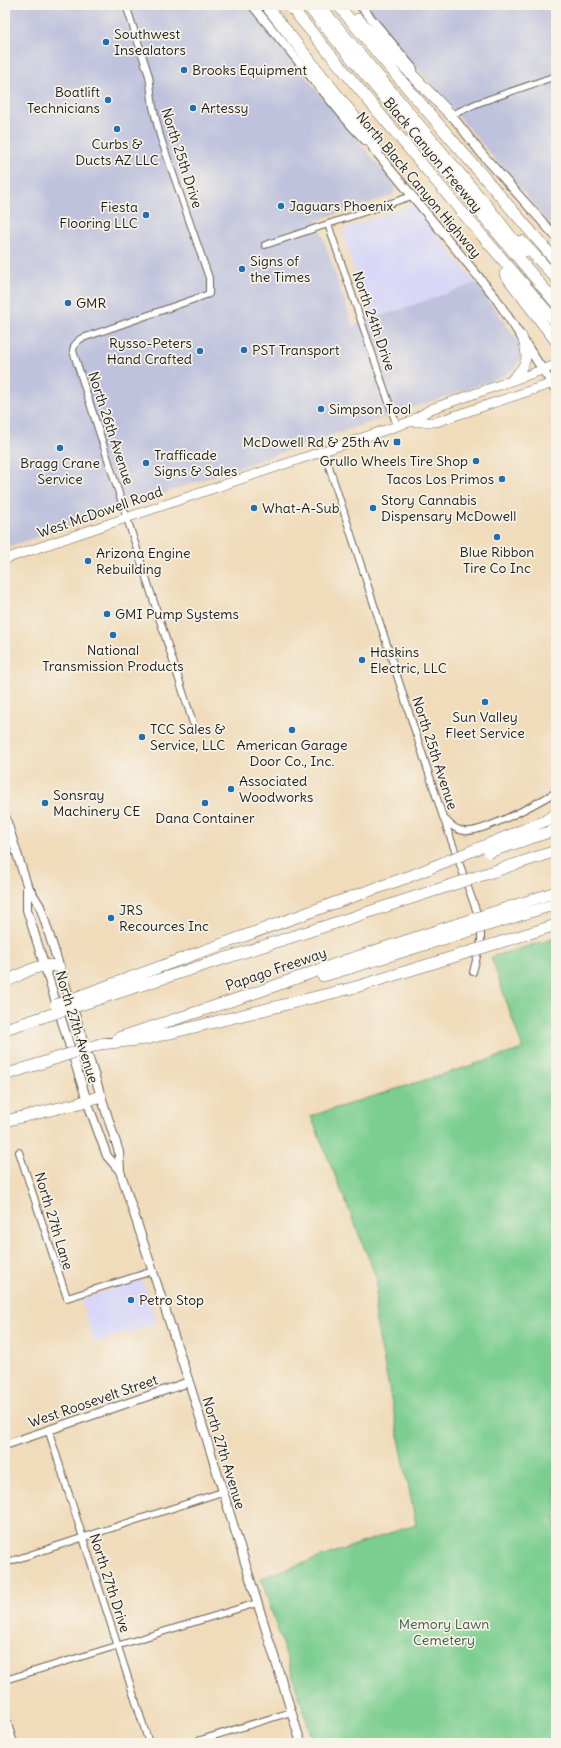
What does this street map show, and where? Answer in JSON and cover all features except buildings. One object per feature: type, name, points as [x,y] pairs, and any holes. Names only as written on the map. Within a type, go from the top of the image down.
[{"type":"highway","points":[[266,5],[357,120],[377,152]]},
{"type":"highway","name":"Black Canyon Freeway","points":[[289,5],[556,322]]},
{"type":"highway","points":[[307,5],[556,303]]},
{"type":"highway","name":"Black Canyon Freeway","points":[[319,5],[487,206],[556,293]]},
{"type":"highway","points":[[338,5],[556,261]]},
{"type":"highway","points":[[346,5],[451,115]]},
{"type":"highway","points":[[456,205],[556,341]]},
{"type":"highway","points":[[487,206],[556,278]]},
{"type":"highway","points":[[408,877],[545,821],[556,814]]},
{"type":"highway","points":[[85,999],[329,905],[408,877],[552,831]]},
{"type":"highway","name":"Papago Freeway","points":[[5,1028],[85,999],[335,923],[556,851]]},
{"type":"highway","name":"Papago Freeway","points":[[5,1075],[249,995],[349,964],[556,892]]},
{"type":"highway","points":[[349,964],[556,904]]},
{"type":"highway","points":[[100,1044],[146,1040],[356,987],[556,925]]},
{"type":"highway","points":[[5,982],[44,965],[59,967]]},
{"type":"highway","points":[[5,1024],[45,1013]]},
{"type":"highway","points":[[5,1120],[87,1101],[101,1096]]},
{"type":"main road","name":"North Black Canyon Highway","points":[[252,5],[351,125],[377,152],[495,297],[543,370],[555,385]]},
{"type":"main road","points":[[360,5],[482,154],[556,237]]},
{"type":"main road","points":[[509,381],[522,369],[526,361],[522,336]]},
{"type":"main road","name":"West McDowell Road","points":[[5,559],[397,426],[408,422],[431,409],[556,365]]},
{"type":"main road","name":"West McDowell Road","points":[[408,422],[436,422],[555,385]]},
{"type":"main road","name":"North 27th Avenue","points":[[5,816],[27,885],[40,906],[119,1152],[120,1171],[189,1382],[256,1603],[301,1743]]},
{"type":"main road","name":"North 27th Avenue","points":[[27,885],[27,910],[87,1101],[107,1156],[120,1171]]},
{"type":"main road","name":"West Roosevelt Street","points":[[5,1444],[189,1382]]},
{"type":"street","name":"North 25th Drive","points":[[74,346],[80,339],[209,294],[208,278],[160,136],[153,107],[149,76],[126,5]]},
{"type":"street","points":[[451,115],[478,103],[556,76]]},
{"type":"street","points":[[266,245],[412,196]]},
{"type":"street","name":"North 24th Drive","points":[[328,224],[397,426]]},
{"type":"street","name":"North 26th Avenue","points":[[74,346],[73,351],[193,723]]},
{"type":"street","name":"North 25th Avenue","points":[[324,451],[443,818],[481,924],[481,941],[472,972]]},
{"type":"street","points":[[443,818],[456,829],[472,831],[484,828],[556,792]]},
{"type":"street","name":"North 27th Lane","points":[[19,1152],[67,1298],[153,1270]]},
{"type":"street","name":"North 27th Drive","points":[[48,1430],[149,1743]]},
{"type":"street","points":[[5,1563],[222,1492]]},
{"type":"street","points":[[5,1680],[256,1603]]},
{"type":"street","points":[[191,1743],[291,1712]]},
{"type":"street","points":[[5,1715],[14,1743]]},
{"type":"shaded area","points":[[5,5],[247,5],[393,183],[395,192],[391,196],[317,220],[353,326],[476,283],[521,345],[520,359],[514,370],[499,378],[5,548]]},
{"type":"shaded area","points":[[364,5],[556,5],[556,231],[401,49]]},
{"type":"shaded area","points":[[412,205],[476,283],[370,320],[342,233],[344,229]]},
{"type":"shaded area","points":[[138,1280],[144,1283],[157,1324],[94,1343],[81,1301],[88,1297]]},
{"type":"green space","name":"Memory Lawn Cemetery","points":[[556,938],[556,1743],[314,1743],[261,1578],[416,1524],[375,1317],[377,1279],[311,1116],[523,1049],[491,957]]},
{"type":"place","name":"Southwest Insealators","points":[[106,42]]},
{"type":"place","name":"Brooks Equipment","points":[[184,70]]},
{"type":"place","name":"Boatlift Technicians","points":[[108,100]]},
{"type":"place","name":"Artessy","points":[[193,108]]},
{"type":"place","name":"Curbs & Ducts AZ LLC","points":[[117,129]]},
{"type":"place","name":"Jaguars Phoenix","points":[[281,206]]},
{"type":"place","name":"Fiesta Flooring LLC","points":[[146,215]]},
{"type":"place","name":"Signs of the Times","points":[[242,269]]},
{"type":"place","name":"GMR","points":[[68,303]]},
{"type":"place","name":"PST Transport","points":[[244,350]]},
{"type":"place","name":"Rysso-Peters Hand Crafted","points":[[200,351]]},
{"type":"place","name":"Simpson Tool","points":[[321,409]]},
{"type":"place","name":"McDowell Rd & 25th Av","points":[[397,442]]},
{"type":"place","name":"Bragg Crane Service","points":[[60,448]]},
{"type":"place","name":"Grullo Wheels Tire Shop","points":[[476,461]]},
{"type":"place","name":"Trafficade Signs & Sales","points":[[146,463]]},
{"type":"place","name":"Tacos Los Primos","points":[[502,479]]},
{"type":"place","name":"What-A-Sub","points":[[254,508]]},
{"type":"place","name":"Story Cannabis Dispensary McDowell","points":[[373,508]]},
{"type":"place","name":"Blue Ribbon Tire Co Inc","points":[[497,537]]},
{"type":"place","name":"Arizona Engine Rebuilding","points":[[88,561]]},
{"type":"place","name":"GMI Pump Systems","points":[[107,614]]},
{"type":"place","name":"National Transmission Products","points":[[113,635]]},
{"type":"place","name":"Haskins Electric, LLC","points":[[362,660]]},
{"type":"place","name":"Sun Valley Fleet Service","points":[[485,702]]},
{"type":"place","name":"American Garage Door Co., Inc.","points":[[292,730]]},
{"type":"place","name":"TCC Sales & Service, LLC","points":[[142,737]]},
{"type":"place","name":"Associated Woodworks","points":[[231,789]]},
{"type":"place","name":"Sonsray Machinery CE","points":[[45,803]]},
{"type":"place","name":"Dana Container","points":[[205,803]]},
{"type":"place","name":"JRS Recources Inc","points":[[111,918]]},
{"type":"place","name":"Petro Stop","points":[[131,1300]]}]
